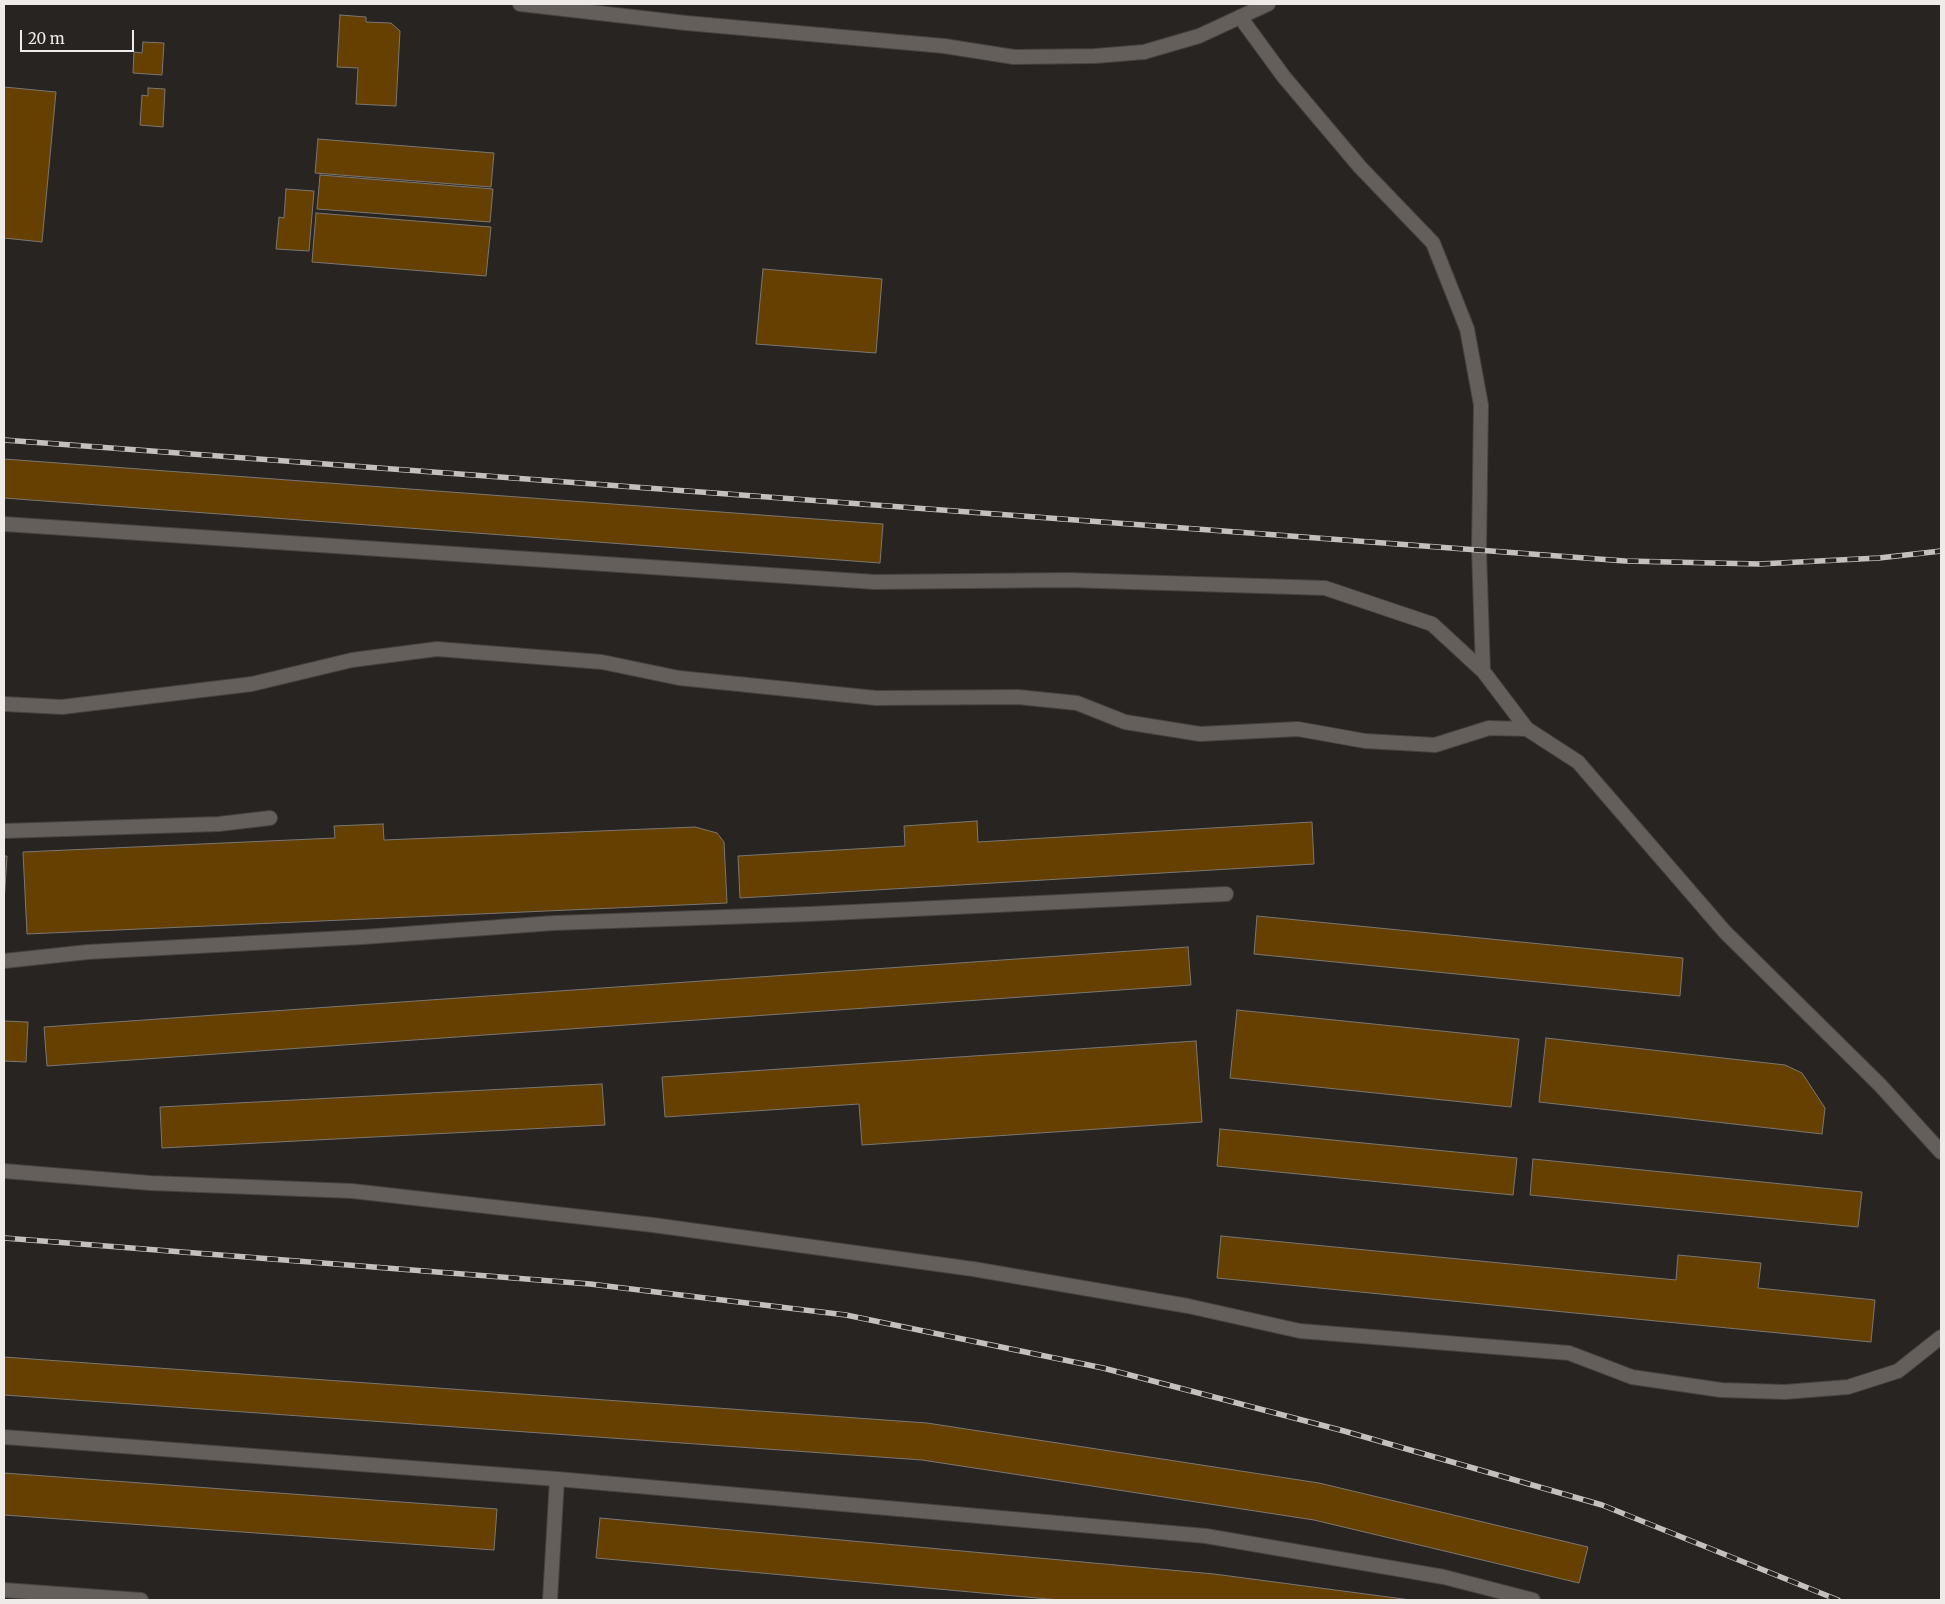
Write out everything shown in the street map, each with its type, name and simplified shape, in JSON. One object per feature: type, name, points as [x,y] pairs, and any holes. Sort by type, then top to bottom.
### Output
[{"type":"street","points":[[520,4],[686,22],[944,46],[1014,57],[1095,56],[1144,52],[1199,36],[1268,4]]},
{"type":"street","points":[[1240,17],[1284,77],[1360,167],[1433,243],[1467,329],[1481,405],[1479,550],[1483,671]]},
{"type":"street","points":[[4,524],[875,582],[1068,580],[1325,588],[1432,624],[1483,671],[1527,729],[1578,762],[1726,932],[1880,1085],[1941,1152]]},
{"type":"street","points":[[4,704],[62,707],[252,684],[352,660],[437,649],[602,662],[679,678],[876,698],[1018,697],[1077,702],[1125,722],[1200,734],[1298,729],[1365,741],[1435,745],[1488,728],[1527,729]]},
{"type":"street","points":[[4,831],[218,824],[270,818]]},
{"type":"street","points":[[4,961],[88,952],[363,937],[554,923],[810,914],[1226,894]]},
{"type":"street","points":[[4,1171],[150,1183],[352,1191],[653,1225],[972,1269],[1188,1306],[1300,1331],[1569,1353],[1632,1377],[1721,1390],[1785,1392],[1848,1387],[1898,1371],[1941,1337]]},
{"type":"street","points":[[4,1437],[557,1479],[1206,1536],[1444,1577],[1534,1600]]},
{"type":"street","points":[[550,1600],[557,1479]]},
{"type":"street","points":[[4,1590],[141,1600]]},
{"type":"building","points":[[340,15],[366,17],[366,22],[391,23],[400,31],[396,106],[356,104],[358,68],[337,67]]},
{"type":"building","points":[[143,42],[164,43],[162,75],[133,73],[134,52],[142,53]]},
{"type":"building","points":[[4,87],[56,92],[42,242],[4,238]]},
{"type":"building","points":[[148,88],[165,89],[163,127],[140,125],[142,95],[148,96]]},
{"type":"building","points":[[318,139],[494,153],[491,187],[315,173]]},
{"type":"building","points":[[320,175],[493,189],[490,222],[317,209]]},
{"type":"building","points":[[286,189],[314,191],[309,251],[276,249],[279,217],[284,218]]},
{"type":"building","points":[[316,213],[491,227],[486,276],[312,262]]},
{"type":"building","points":[[763,269],[882,279],[876,353],[756,344]]},
{"type":"building","points":[[4,459],[883,524],[880,563],[4,498]]},
{"type":"building","points":[[977,821],[978,842],[1312,822],[1314,864],[740,898],[738,856],[905,846],[904,826]]},
{"type":"building","points":[[383,824],[384,840],[695,827],[717,833],[724,842],[727,903],[27,934],[23,852],[335,838],[334,826]]},
{"type":"building","points":[[4,856],[7,856],[4,903]]},
{"type":"building","points":[[1257,916],[1683,958],[1680,996],[1254,954]]},
{"type":"building","points":[[1188,947],[1191,985],[47,1066],[44,1027]]},
{"type":"building","points":[[1237,1010],[1519,1039],[1511,1107],[1230,1078]]},
{"type":"building","points":[[4,1021],[28,1022],[26,1062],[4,1061]]},
{"type":"building","points":[[1546,1038],[1785,1065],[1802,1073],[1825,1108],[1822,1134],[1539,1102]]},
{"type":"building","points":[[1196,1041],[1202,1122],[862,1145],[859,1104],[665,1117],[662,1077]]},
{"type":"building","points":[[602,1084],[605,1125],[162,1148],[160,1107]]},
{"type":"building","points":[[1220,1129],[1517,1158],[1513,1195],[1217,1166]]},
{"type":"building","points":[[1533,1159],[1862,1192],[1858,1227],[1530,1195]]},
{"type":"building","points":[[1221,1236],[1676,1280],[1678,1255],[1761,1263],[1758,1288],[1875,1300],[1871,1342],[1217,1278]]},
{"type":"building","points":[[4,1357],[927,1423],[1319,1483],[1588,1547],[1579,1583],[1314,1520],[922,1460],[4,1395]]},
{"type":"building","points":[[4,1473],[497,1509],[494,1550],[4,1515]]},
{"type":"building","points":[[600,1518],[1214,1574],[1411,1600],[1059,1600],[596,1558]]},
{"type":"railway","points":[[4,440],[1625,561],[1759,564],[1879,558],[1941,551]]},
{"type":"railway","points":[[4,1238],[590,1284],[846,1315],[1103,1368],[1344,1431],[1602,1505],[1838,1600]]}]
